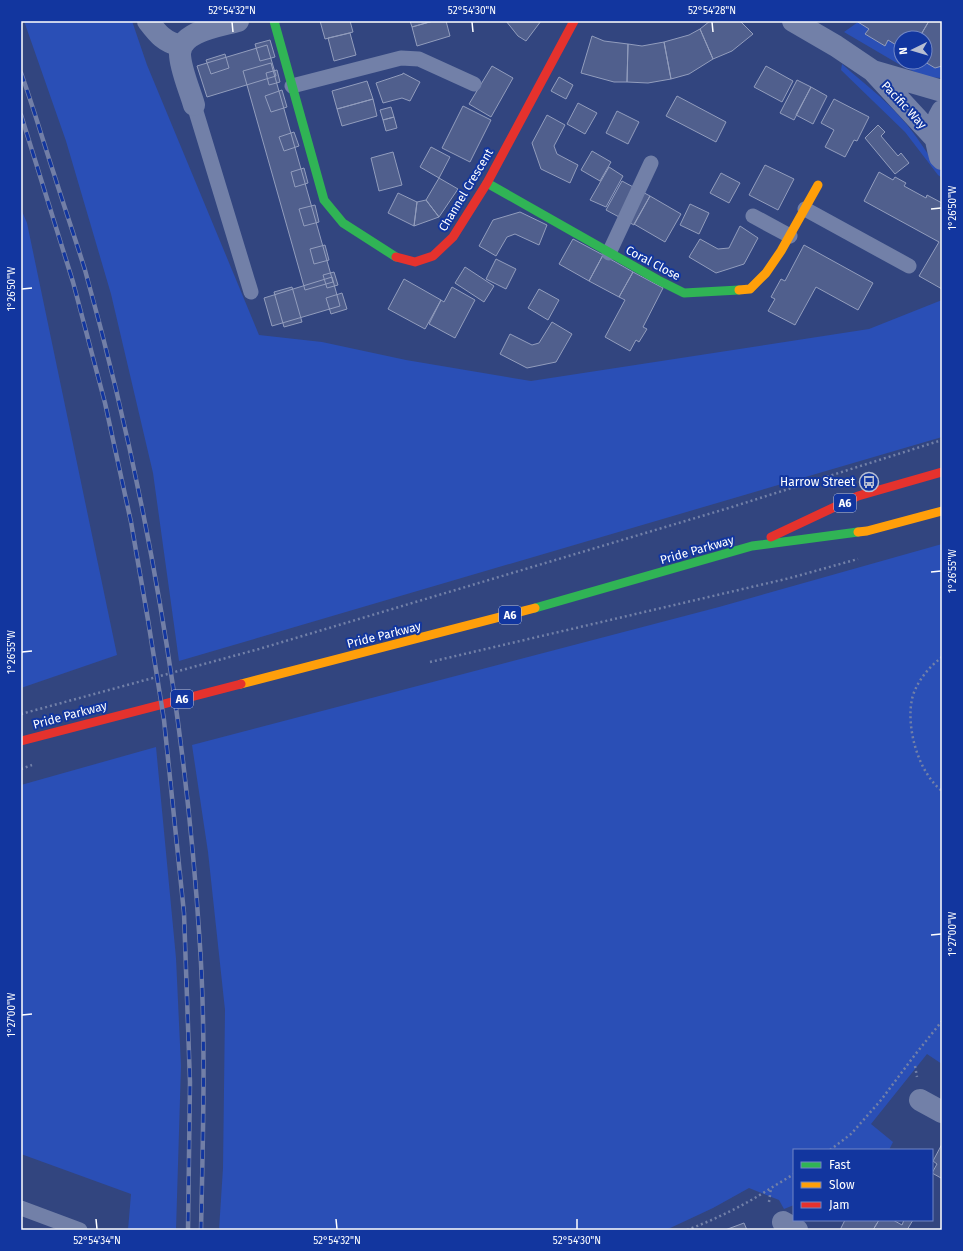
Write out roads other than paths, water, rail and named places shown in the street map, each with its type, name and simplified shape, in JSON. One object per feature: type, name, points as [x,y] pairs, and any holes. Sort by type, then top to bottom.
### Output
[{"type":"main road","name":"Channel Crescent","points":[[274,21],[324,200],[344,223],[395,257],[415,262],[433,256],[453,237],[486,183],[574,21]]},
{"type":"main road","name":"Coral Close","points":[[486,183],[609,253],[684,293],[750,289],[766,273],[790,236],[818,185]]},
{"type":"main road","name":"A6","points":[[752,546],[858,496],[942,472]]},
{"type":"main road","name":"A6","points":[[752,546],[867,531],[942,511]]},
{"type":"main road","name":"Pride Parkway","points":[[21,741],[516,613],[752,546]]},
{"type":"street","points":[[148,21],[164,39],[170,43],[181,46]]},
{"type":"street","points":[[194,105],[182,66],[180,55],[181,46],[187,38],[200,32],[238,21]]},
{"type":"street","name":"Pacific Way","points":[[793,21],[836,46],[873,71],[935,138]]},
{"type":"street","name":"Pacific Way","points":[[873,71],[942,91]]},
{"type":"street","points":[[942,111],[937,120],[935,138],[940,157],[942,159]]},
{"type":"street","points":[[920,1100],[942,1112]]},
{"type":"lane","points":[[292,86],[401,58],[419,59],[474,84]]},
{"type":"lane","points":[[194,105],[250,292]]},
{"type":"lane","points":[[609,253],[651,163]]},
{"type":"lane","points":[[805,209],[909,266]]},
{"type":"lane","points":[[753,216],[790,236]]},
{"type":"lane","points":[[21,1208],[80,1230]]},
{"type":"railway","points":[[21,73],[85,270],[107,352],[145,520],[174,690],[194,861],[202,981],[204,1088],[201,1230]]},
{"type":"railway","points":[[21,115],[73,282],[105,403],[131,522],[164,720],[184,913],[190,1082],[188,1230]]},
{"type":"place","name":"Harrow Street","points":[[869,482]]}]
